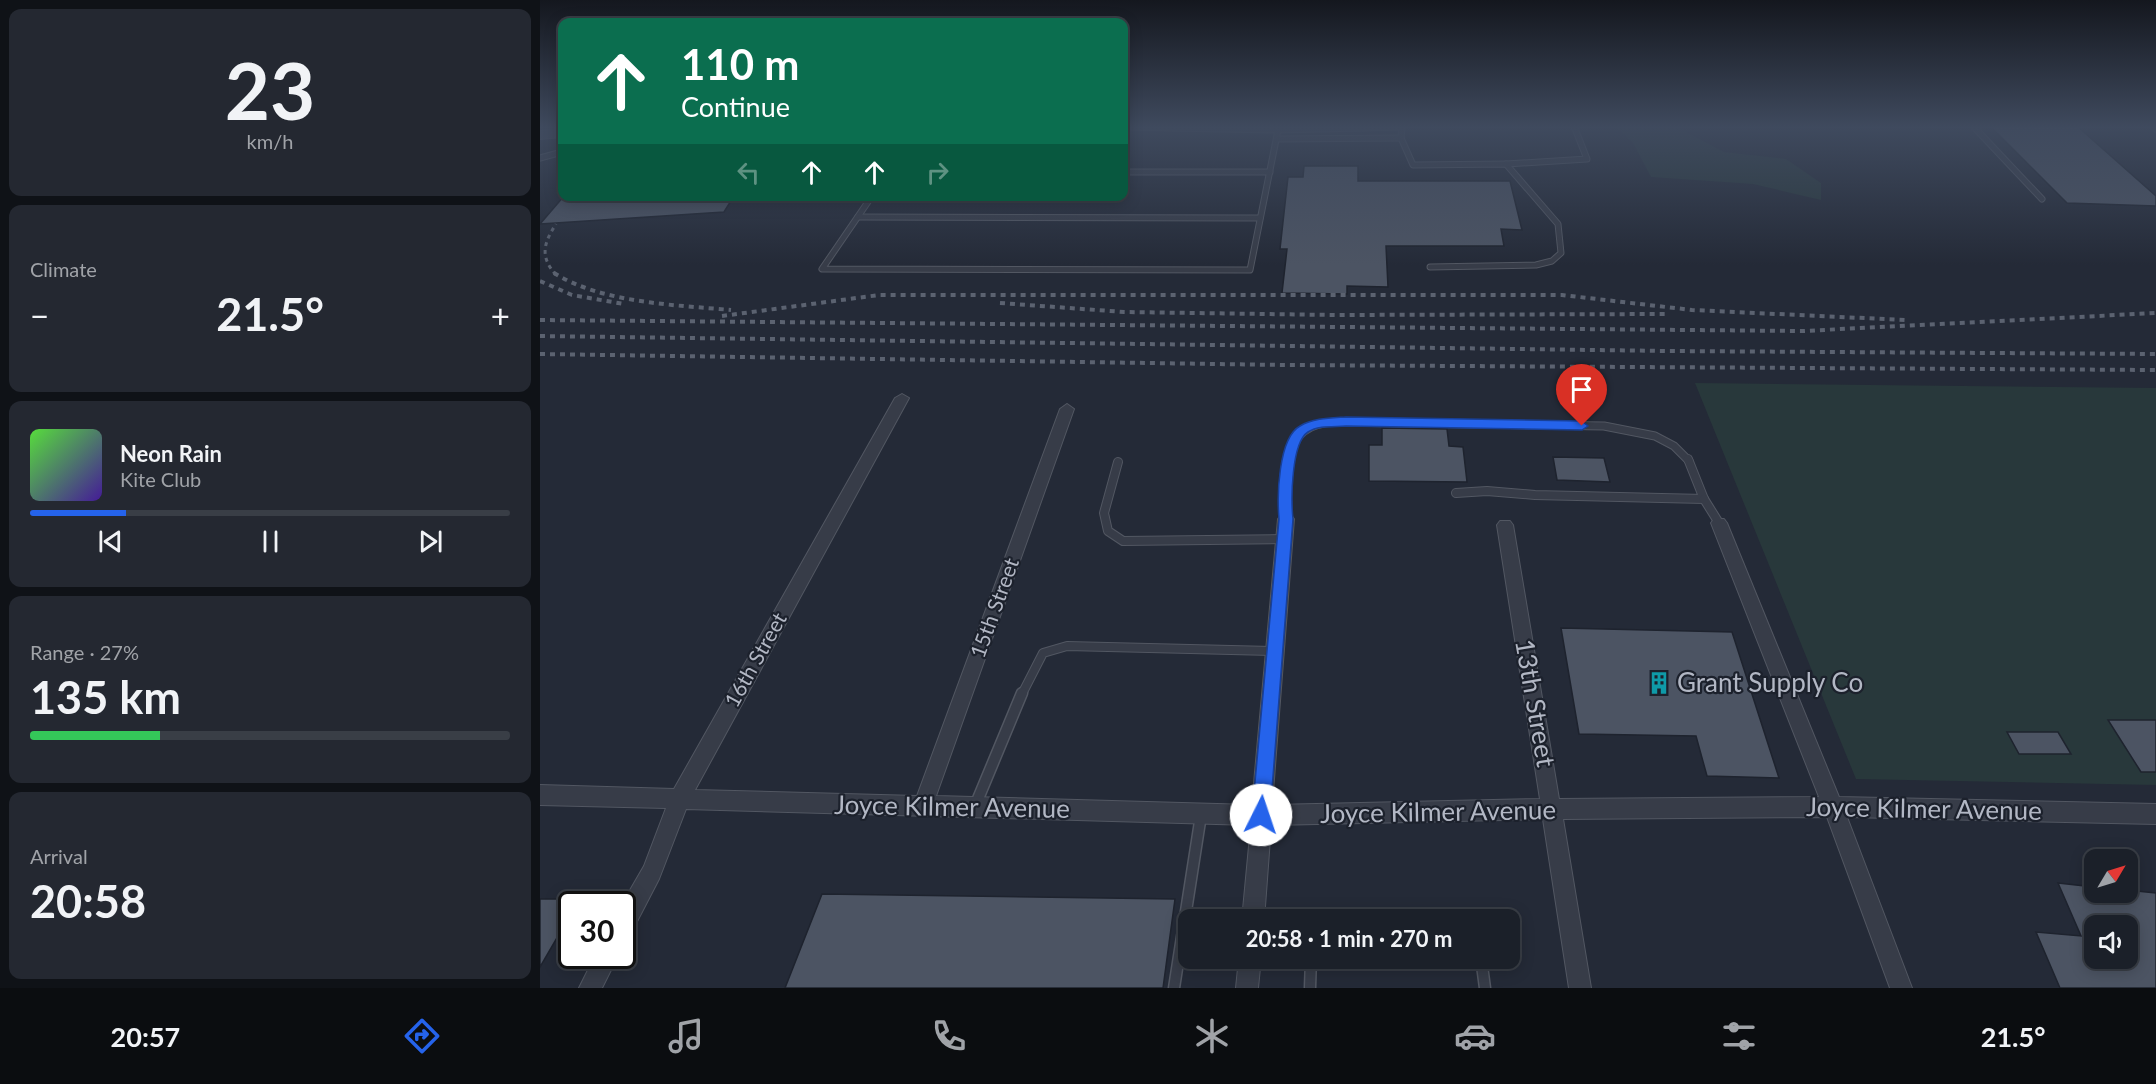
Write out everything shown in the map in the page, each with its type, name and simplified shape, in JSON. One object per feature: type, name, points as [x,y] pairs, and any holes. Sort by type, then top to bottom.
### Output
[{"type":"street","name":"16th Street","points":[[636,901],[652,872],[679,800],[902,398]]},
{"type":"street","name":"15th Street","points":[[923,806],[1067,409]]},
{"type":"street","points":[[1254,909],[1286,519]]},
{"type":"street","points":[[1719,523],[1833,807],[1901,988]]},
{"type":"street","name":"13th Street","points":[[1505,525],[1553,809],[1580,988]]},
{"type":"street","name":"Joyce Kilmer Avenue","points":[[540,795],[1261,815],[1553,809],[1833,807],[2156,814]]},
{"type":"street","points":[[590,988],[600,969]]},
{"type":"street","points":[[1247,988],[1249,969]]},
{"type":"lane","points":[[869,201],[822,269],[1250,270],[1270,172]]},
{"type":"lane","points":[[1430,267],[1536,266],[1552,261],[1561,253],[1558,224],[1513,172]]},
{"type":"lane","points":[[2016,172],[2042,199]]},
{"type":"lane","points":[[858,217],[1260,218]]},
{"type":"lane","points":[[1286,519],[1284,494],[1293,444],[1302,429],[1320,423],[1346,422],[1604,426],[1636,430],[1663,440],[1683,453],[1694,471],[1704,499],[1719,523]]},
{"type":"lane","points":[[1118,462],[1104,513],[1108,531],[1123,541],[1284,539]]},
{"type":"lane","points":[[1455,493],[1487,491],[1534,495],[1704,499]]},
{"type":"lane","points":[[974,808],[1028,679],[1043,653],[1067,646],[1274,651]]},
{"type":"lane","points":[[1174,988],[1201,814]]},
{"type":"lane","points":[[1310,988],[1311,969]]},
{"type":"lane","points":[[1482,969],[1485,988]]},
{"type":"shaded area","points":[[1648,172],[1805,172],[1821,183],[1821,200],[1753,184],[1651,177]]},
{"type":"shaded area","points":[[1695,383],[2156,388],[2156,785],[1856,779]]},
{"type":"building","points":[[1303,172],[1358,172],[1358,181],[1510,181],[1522,230],[1501,229],[1504,246],[1386,246],[1388,287],[1347,286],[1347,294],[1282,293],[1287,249],[1280,249],[1288,177],[1303,177]]},
{"type":"building","points":[[2036,172],[2129,172],[2156,196],[2156,206],[2067,203]]},
{"type":"building","points":[[560,201],[731,201],[724,212],[540,224]]},
{"type":"building","points":[[1382,428],[1447,429],[1449,446],[1463,447],[1467,482],[1369,481],[1369,445],[1382,445]]},
{"type":"building","points":[[1553,457],[1604,458],[1610,482],[1557,480]]},
{"type":"building","name":"Grant Supply Co","points":[[1561,628],[1732,632],[1779,778],[1707,776],[1696,736],[1579,734]]},
{"type":"building","points":[[2108,720],[2156,720],[2156,772],[2141,772]]},
{"type":"building","points":[[2007,732],[2058,732],[2071,754],[2019,754]]},
{"type":"building","points":[[2058,883],[2084,886],[2084,903],[2138,903],[2138,891],[2156,893],[2156,988],[2060,988],[2036,932],[2081,936]]},
{"type":"building","points":[[822,894],[1175,899],[1163,988],[785,988]]},
{"type":"building","points":[[540,899],[558,899],[558,936],[540,967]]},
{"type":"railway","points":[[555,273],[547,262],[545,250],[548,238],[556,224]]},
{"type":"railway","points":[[555,273],[573,283],[616,297],[731,310]]},
{"type":"railway","points":[[540,281],[572,295],[624,304]]},
{"type":"railway","points":[[722,316],[879,295],[1562,295],[1692,310],[1905,320]]},
{"type":"railway","points":[[1000,303],[1124,312],[1335,315],[1669,314]]},
{"type":"railway","points":[[540,320],[1803,331],[2156,313]]},
{"type":"railway","points":[[540,336],[1669,351],[2156,354]]},
{"type":"railway","points":[[540,354],[1284,365],[2156,370]]},
{"type":"place","name":"Grant Supply Co","points":[[1659,683]]},
{"type":"route","points":[[1261,815],[1286,519],[1284,494],[1293,444],[1302,429],[1320,423],[1346,422],[1582,426]]}]
